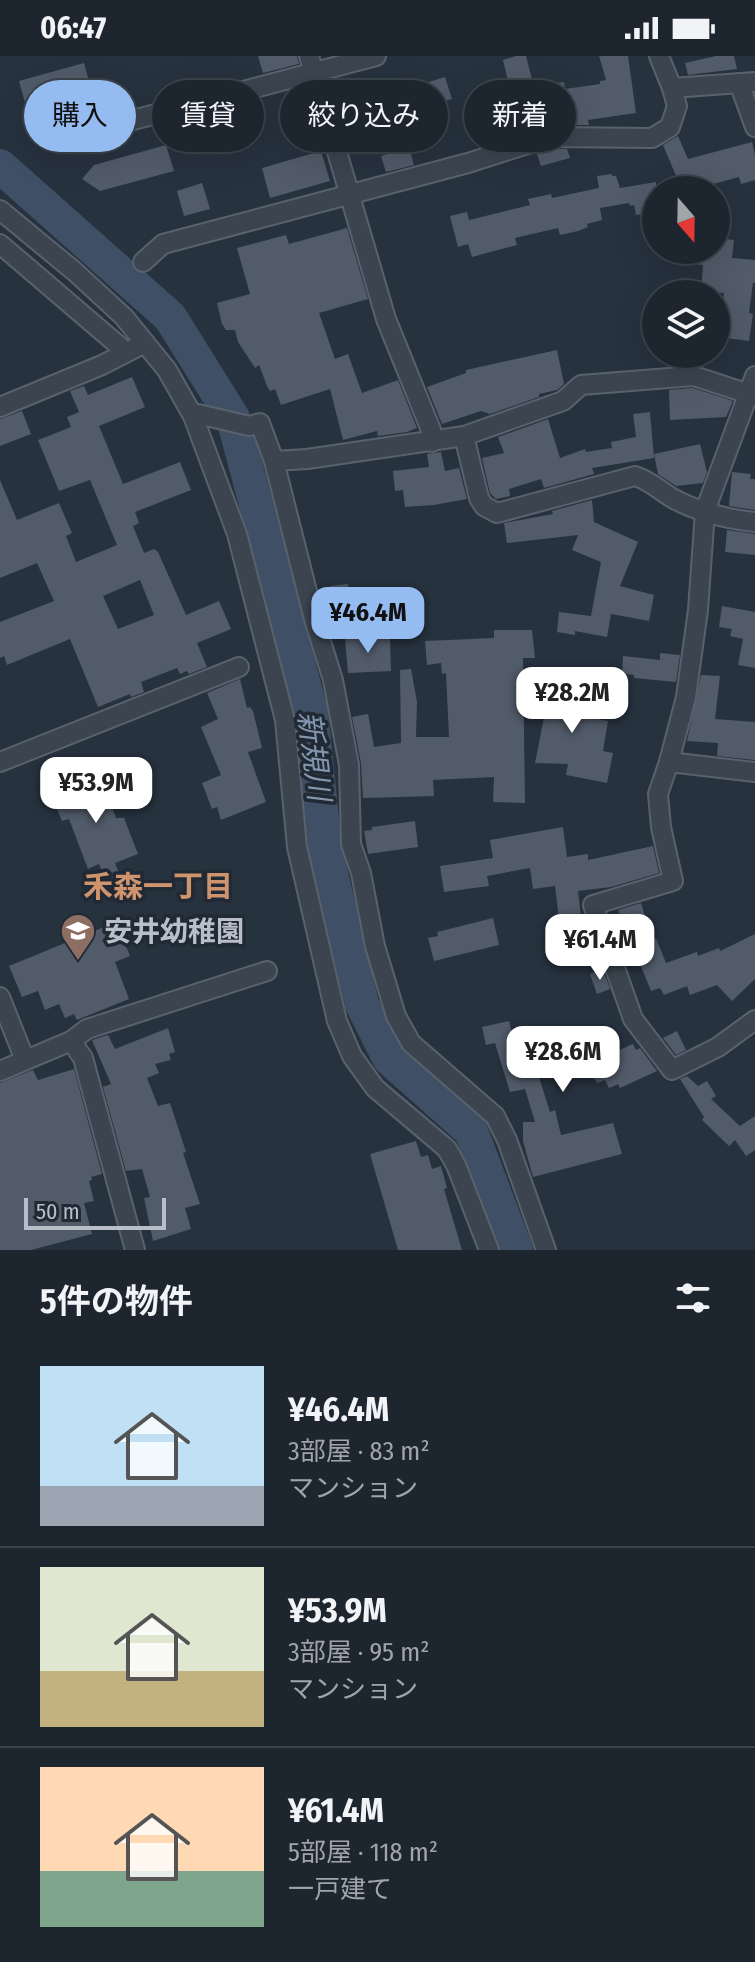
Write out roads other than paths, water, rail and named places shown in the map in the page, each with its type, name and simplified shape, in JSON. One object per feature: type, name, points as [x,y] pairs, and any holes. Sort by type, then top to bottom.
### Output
[{"type":"street","points":[[136,118],[311,64],[376,56]]},
{"type":"street","points":[[143,262],[163,244],[468,163],[550,137],[652,138],[670,127],[677,106],[659,56]]},
{"type":"street","points":[[311,64],[386,319],[431,430],[432,442]]},
{"type":"street","points":[[672,88],[747,82],[755,127]]},
{"type":"street","points":[[0,210],[124,317],[167,370],[196,415],[237,534],[285,720],[297,847],[337,1021],[352,1056],[375,1088],[447,1149],[489,1250]]},
{"type":"street","points":[[0,244],[125,351]]},
{"type":"street","points":[[0,407],[102,365],[145,343]]},
{"type":"street","points":[[274,461],[464,436],[563,401],[581,385],[694,376],[752,395]]},
{"type":"street","points":[[752,1027],[672,1070],[633,1019],[593,905],[673,881],[661,827],[658,794],[686,697],[698,610],[705,511],[752,395],[755,376]]},
{"type":"street","points":[[196,415],[249,426],[260,423],[274,461],[314,619],[333,680],[349,765],[351,844],[361,873],[375,946],[396,1016],[411,1043],[495,1116],[507,1140],[546,1250]]},
{"type":"street","points":[[464,436],[479,498],[484,506],[497,513],[635,476],[649,481],[674,499],[725,519],[755,522]]},
{"type":"street","points":[[0,762],[239,667]]},
{"type":"street","points":[[669,762],[755,772]]},
{"type":"street","points":[[0,1071],[71,1041],[87,1029],[267,971]]},
{"type":"street","points":[[0,997],[25,1060]]},
{"type":"street","points":[[71,1041],[83,1058],[135,1250]]},
{"type":"waterway","name":"新規川","points":[[0,166],[170,317],[233,418],[311,711],[325,848],[362,1004],[389,1058],[471,1131],[516,1250]]},
{"type":"place","name":"安井幼稚園","points":[[78,962]]},
{"type":"district","name":"禾森一丁目","points":[[158,887]]}]
